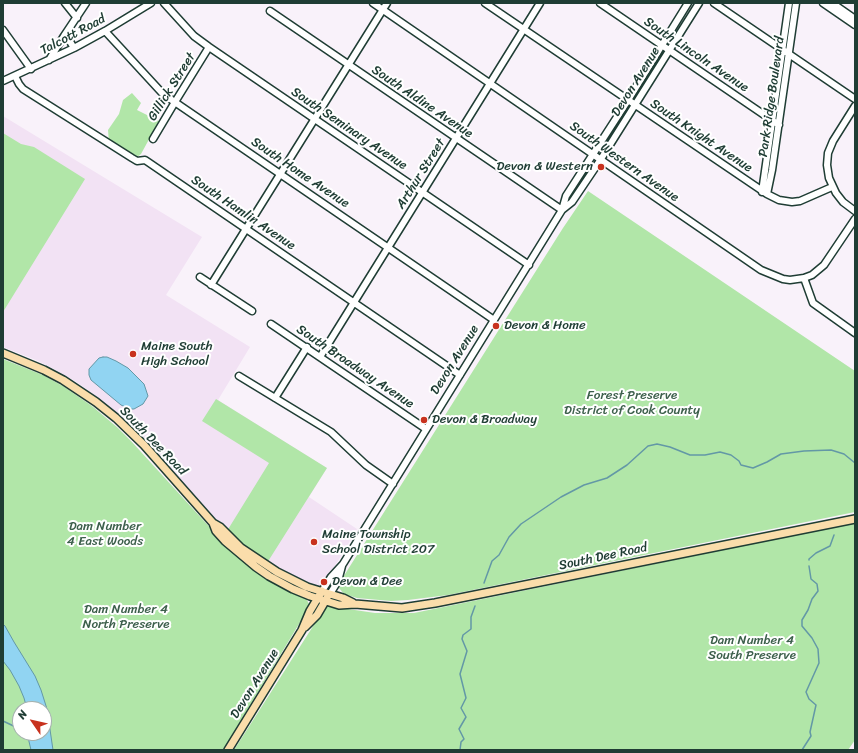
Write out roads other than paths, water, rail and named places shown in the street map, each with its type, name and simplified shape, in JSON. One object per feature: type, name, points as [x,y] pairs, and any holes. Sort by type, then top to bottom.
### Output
[{"type":"main road","name":"South Dee Road","points":[[3,353],[44,370],[63,380],[96,402],[116,418],[144,446],[213,523],[220,527],[241,548],[273,570],[292,580],[355,604]]},
{"type":"main road","name":"South Dee Road","points":[[213,523],[216,531],[225,541],[256,567],[280,583],[318,599],[339,605],[355,604],[402,608],[480,594],[855,519]]},
{"type":"main road","name":"Devon Avenue","points":[[228,750],[302,630],[310,610],[322,591]]},
{"type":"main road","name":"Devon Avenue","points":[[302,630],[317,615],[330,594]]},
{"type":"street","points":[[64,3],[77,18]]},
{"type":"street","points":[[49,60],[86,3]]},
{"type":"street","name":"Talcott Road","points":[[3,80],[31,69],[74,48],[151,3]]},
{"type":"street","name":"South Seminary Avenue","points":[[164,3],[194,36],[209,47],[529,265]]},
{"type":"street","name":"South Western Avenue","points":[[373,3],[761,270],[783,279],[790,280],[804,278]]},
{"type":"street","points":[[211,284],[387,3]]},
{"type":"street","name":"South Knight Avenue","points":[[485,3],[764,193],[780,200],[792,202],[800,201],[832,187]]},
{"type":"street","name":"Arthur Street","points":[[320,357],[540,3]]},
{"type":"street","name":"South Lincoln Avenue","points":[[600,3],[779,124]]},
{"type":"street","name":"Devon Avenue","points":[[322,591],[331,577],[343,564],[393,484],[529,265],[562,210],[566,196],[594,154],[688,3]]},
{"type":"street","name":"Devon Avenue","points":[[562,210],[572,202],[601,159],[699,3]]},
{"type":"street","points":[[714,3],[855,99]]},
{"type":"street","name":"Park Ridge Boulevard","points":[[764,193],[772,120],[789,3]]},
{"type":"street","name":"Park Ridge Boulevard","points":[[764,193],[771,179],[796,3]]},
{"type":"street","points":[[823,3],[855,25]]},
{"type":"street","points":[[832,3],[855,19]]},
{"type":"street","name":"South Aldine Avenue","points":[[270,11],[562,210]]},
{"type":"street","points":[[3,30],[31,69]]},
{"type":"street","points":[[69,30],[69,40],[74,48]]},
{"type":"street","name":"South Home Avenue","points":[[105,31],[156,88],[174,102],[494,320]]},
{"type":"street","name":"Gillick Street","points":[[153,140],[174,102],[209,47]]},
{"type":"street","name":"South Hamlin Avenue","points":[[15,76],[23,89],[135,160],[145,160],[460,375]]},
{"type":"street","points":[[855,106],[833,140],[828,153],[827,165],[832,187],[840,198],[855,211]]},
{"type":"street","points":[[855,219],[824,265],[812,275],[804,278],[813,303],[855,333]]},
{"type":"street","points":[[200,277],[252,311]]},
{"type":"street","name":"South Broadway Avenue","points":[[271,324],[426,429]]},
{"type":"street","points":[[275,398],[307,347]]},
{"type":"street","points":[[239,376],[331,432],[366,465],[393,484]]},
{"type":"street","name":"Devon Avenue","points":[[330,594],[338,580],[343,564]]},
{"type":"water","points":[[107,357],[128,368],[144,384],[148,396],[143,404],[134,409],[121,405],[91,380],[89,369],[99,358]]},
{"type":"water","points":[[3,624],[35,676],[44,701],[25,701],[19,686],[3,661]]},
{"type":"water","points":[[29,741],[52,741],[53,750],[31,750]]},
{"type":"waterway","points":[[484,583],[492,561],[499,555],[509,537],[521,524],[561,497],[584,485],[607,478],[627,465],[648,446],[657,444],[670,447],[690,455],[705,455],[720,452],[731,455],[739,461],[741,465],[753,468],[781,454],[804,451],[831,450],[844,454],[855,463]]},
{"type":"waterway","points":[[809,560],[816,553],[830,546],[834,535]]},
{"type":"waterway","points":[[802,750],[811,736],[810,732],[816,705],[809,699],[806,692],[819,663],[818,649],[812,638],[802,626],[802,620],[812,599],[818,591],[817,584],[811,579],[809,566]]},
{"type":"waterway","points":[[460,750],[461,742],[464,739],[459,729],[466,717],[461,708],[466,698],[460,674],[467,651],[462,639],[463,635],[471,629],[471,617],[475,606]]},
{"type":"waterway","points":[[3,721],[12,725]]},
{"type":"place","name":"Devon & Western","points":[[601,167]]},
{"type":"place","name":"Devon & Home","points":[[496,326]]},
{"type":"place","name":"Maine South High School","points":[[133,354]]},
{"type":"place","name":"Devon & Broadway","points":[[424,420]]},
{"type":"place","name":"Maine Township School District 207","points":[[314,542]]},
{"type":"place","name":"Devon & Dee","points":[[324,582]]},
{"type":"park label","name":"Forest Preserve District of Cook County","points":[[632,404]]},
{"type":"park label","name":"Dam Number 4 East Woods","points":[[105,534]]},
{"type":"park label","name":"Dam Number 4 North Preserve","points":[[126,618]]},
{"type":"park label","name":"Dam Number 4 South Preserve","points":[[752,648]]}]
